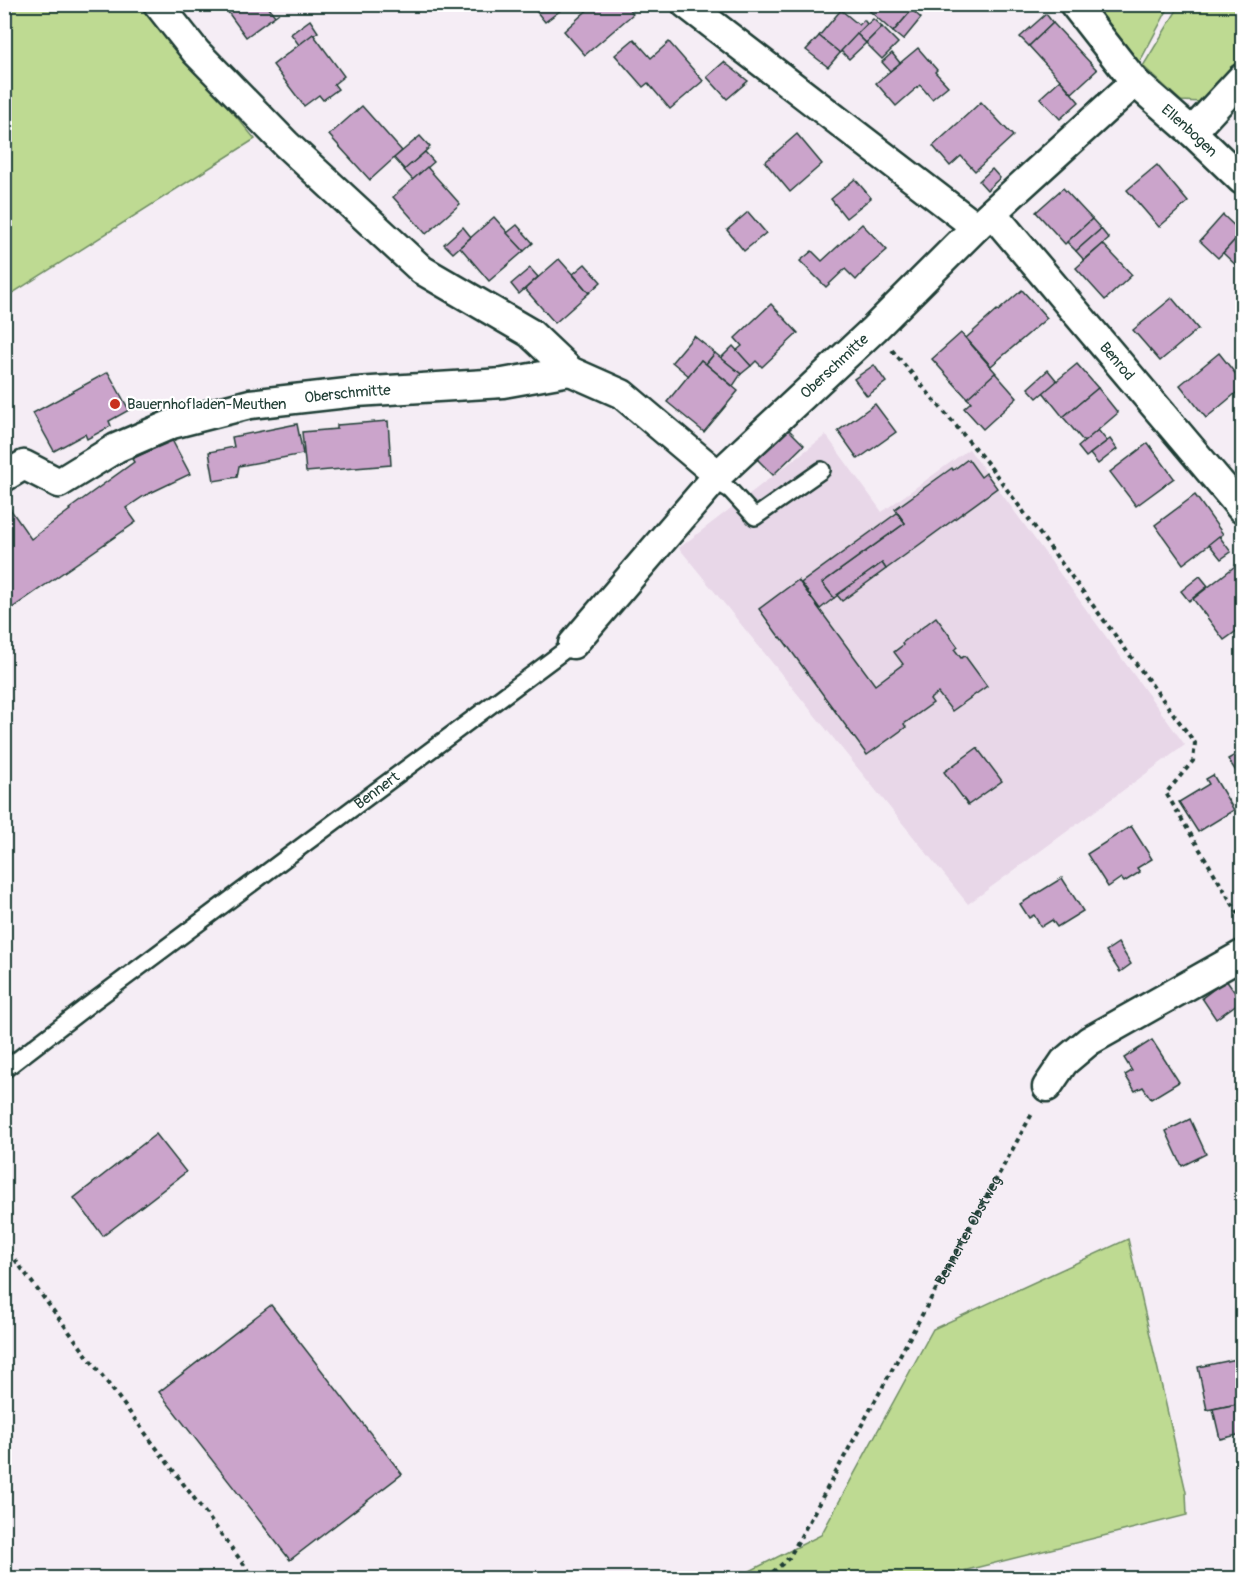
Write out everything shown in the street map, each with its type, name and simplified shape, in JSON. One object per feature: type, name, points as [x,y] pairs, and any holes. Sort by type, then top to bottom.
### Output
[{"type":"street","points":[[158,4],[196,52],[286,144],[422,270],[530,333],[570,371],[622,394],[716,478]]},
{"type":"street","points":[[686,4],[984,220]]},
{"type":"street","points":[[1074,4],[1135,82]]},
{"type":"street","points":[[1192,132],[1242,78]]},
{"type":"street","name":"Oberschmitte","points":[[716,478],[874,329],[984,220],[1135,82]]},
{"type":"street","name":"Ellenbogen","points":[[1135,82],[1242,180]]},
{"type":"street","name":"Benrod","points":[[984,220],[1242,509]]},
{"type":"street","name":"Oberschmitte","points":[[4,477],[24,465],[59,483],[116,448],[172,424],[250,404],[356,392],[503,383],[570,371]]},
{"type":"street","name":"Bennert","points":[[573,644],[716,478]]},
{"type":"street","points":[[1047,1087],[1064,1062],[1089,1041],[1242,955]]},
{"type":"lane","points":[[716,478],[755,518],[822,470]]},
{"type":"lane","name":"Bennert","points":[[4,1071],[573,644]]},
{"type":"path","points":[[874,329],[988,464],[1195,744],[1192,761],[1166,793],[1242,920]]},
{"type":"path","name":"Bennerter Obstweg","points":[[766,1578],[789,1558],[1047,1087]]},
{"type":"path","points":[[4,1245],[254,1578]]},
{"type":"shaded area","points":[[826,435],[882,512],[969,449],[1185,745],[968,904],[679,548]]},
{"type":"green space","points":[[5,5],[143,5],[255,139],[5,298]]},
{"type":"green space","points":[[1095,5],[1170,5],[1139,63]]},
{"type":"green space","points":[[1180,5],[1242,5],[1242,61],[1202,102],[1181,101],[1143,66]]},
{"type":"green space","points":[[1128,1239],[1186,1492],[1187,1515],[935,1578],[736,1578],[821,1535],[933,1329]]},
{"type":"building","points":[[222,4],[266,4],[275,16],[246,37]]},
{"type":"building","points":[[534,4],[569,4],[545,22],[532,6]]},
{"type":"building","points":[[594,4],[625,4],[633,14],[585,55],[564,31]]},
{"type":"building","points":[[862,4],[905,4],[912,10],[893,32]]},
{"type":"building","points":[[841,10],[859,25],[864,20],[867,24],[840,53],[819,36]]},
{"type":"building","points":[[912,10],[921,18],[903,40],[893,32]]},
{"type":"building","points":[[1046,14],[1053,23],[1029,46],[1020,37]]},
{"type":"building","points":[[873,19],[882,27],[866,43],[857,34]]},
{"type":"building","points":[[310,20],[318,32],[299,45],[291,34]]},
{"type":"building","points":[[1053,23],[1097,70],[1072,93],[1029,46]]},
{"type":"building","points":[[882,27],[898,43],[882,59],[866,43]]},
{"type":"building","points":[[313,34],[344,76],[334,84],[338,89],[323,100],[319,95],[304,106],[273,65]]},
{"type":"building","points":[[857,34],[866,43],[849,59],[841,51]]},
{"type":"building","points":[[819,36],[840,53],[828,67],[806,50]]},
{"type":"building","points":[[634,39],[651,58],[669,42],[703,81],[670,109],[648,83],[643,87],[615,55]]},
{"type":"building","points":[[918,48],[948,86],[932,99],[920,85],[896,106],[876,83]]},
{"type":"building","points":[[892,53],[900,63],[890,71],[882,62]]},
{"type":"building","points":[[724,62],[748,81],[727,99],[707,77]]},
{"type":"building","points":[[1060,80],[1079,102],[1060,119],[1040,98]]},
{"type":"building","points":[[981,102],[1013,136],[975,171],[961,156],[950,166],[933,146]]},
{"type":"building","points":[[362,106],[402,151],[370,180],[329,135]]},
{"type":"building","points":[[797,134],[822,164],[790,192],[765,162]]},
{"type":"building","points":[[420,136],[430,147],[405,170],[394,158]]},
{"type":"building","points":[[425,152],[434,162],[413,180],[404,170]]},
{"type":"building","points":[[1157,165],[1188,202],[1159,227],[1127,190]]},
{"type":"building","points":[[427,167],[460,204],[426,234],[393,197]]},
{"type":"building","points":[[992,169],[1000,178],[987,190],[979,181]]},
{"type":"building","points":[[855,179],[871,198],[846,218],[831,199]]},
{"type":"building","points":[[1063,188],[1092,219],[1065,244],[1036,212]]},
{"type":"building","points":[[748,212],[766,233],[744,251],[727,230]]},
{"type":"building","points":[[1223,215],[1242,233],[1218,258],[1200,241]]},
{"type":"building","points":[[494,217],[524,251],[489,281],[460,247]]},
{"type":"building","points":[[1092,219],[1101,229],[1076,251],[1067,242]]},
{"type":"building","points":[[862,224],[887,250],[856,280],[845,269],[826,287],[800,261],[812,251],[822,261]]},
{"type":"building","points":[[517,225],[533,243],[524,251],[507,233]]},
{"type":"building","points":[[463,227],[471,237],[453,253],[444,244]]},
{"type":"building","points":[[1101,229],[1109,239],[1084,260],[1076,251]]},
{"type":"building","points":[[1242,232],[1242,271],[1223,253]]},
{"type":"building","points":[[1103,244],[1132,275],[1105,300],[1076,268]]},
{"type":"building","points":[[559,259],[589,293],[555,323],[525,289]]},
{"type":"building","points":[[585,264],[601,282],[589,293],[573,274]]},
{"type":"building","points":[[530,268],[538,277],[519,294],[511,284]]},
{"type":"building","points":[[1022,290],[1047,318],[991,366],[966,338]]},
{"type":"building","points":[[1172,298],[1198,329],[1160,361],[1133,330]]},
{"type":"building","points":[[771,304],[798,333],[762,367],[756,361],[751,366],[736,351],[742,346],[735,338]]},
{"type":"building","points":[[961,333],[996,373],[967,398],[932,359]]},
{"type":"building","points":[[694,336],[715,353],[706,364],[701,360],[689,376],[672,362]]},
{"type":"building","points":[[733,346],[751,366],[741,374],[721,358]]},
{"type":"building","points":[[715,353],[741,374],[733,386],[706,364]]},
{"type":"building","points":[[1219,353],[1242,382],[1242,388],[1206,418],[1180,385]]},
{"type":"building","points":[[701,360],[738,391],[704,432],[667,402]]},
{"type":"building","points":[[1077,364],[1098,388],[1063,417],[1043,392]]},
{"type":"building","points":[[874,365],[886,382],[867,396],[854,379]]},
{"type":"building","points":[[1048,370],[1057,381],[1037,398],[1028,388]]},
{"type":"building","points":[[108,372],[129,410],[109,421],[111,426],[87,439],[85,434],[54,451],[33,413]]},
{"type":"building","points":[[995,373],[1017,398],[983,429],[964,408],[971,402],[967,398]]},
{"type":"building","points":[[1098,388],[1118,413],[1084,442],[1063,417]]},
{"type":"building","points":[[875,404],[896,432],[858,459],[838,431]]},
{"type":"building","points":[[388,421],[391,465],[306,472],[302,432],[337,429],[337,425]]},
{"type":"building","points":[[297,424],[303,454],[239,466],[237,477],[214,481],[209,452],[234,447],[232,437]]},
{"type":"building","points":[[787,428],[804,445],[773,475],[756,458]]},
{"type":"building","points":[[1098,430],[1107,441],[1086,457],[1078,447]]},
{"type":"building","points":[[1110,439],[1117,449],[1098,464],[1090,454]]},
{"type":"building","points":[[172,440],[190,474],[144,496],[126,508],[136,522],[12,608],[4,597],[4,500],[31,539],[134,462],[132,459]]},
{"type":"building","points":[[1148,443],[1174,478],[1136,506],[1110,472]]},
{"type":"building","points":[[968,459],[981,477],[986,473],[997,488],[886,569],[882,563],[834,598],[822,583],[905,523],[895,509]]},
{"type":"building","points":[[1195,495],[1223,534],[1183,564],[1155,525]]},
{"type":"building","points":[[897,513],[905,523],[822,583],[834,598],[820,609],[801,583]]},
{"type":"building","points":[[1219,536],[1231,552],[1221,559],[1209,544]]},
{"type":"building","points":[[882,563],[886,569],[842,601],[837,595]]},
{"type":"building","points":[[1239,563],[1242,568],[1242,627],[1224,640],[1193,599]]},
{"type":"building","points":[[1200,576],[1208,586],[1189,601],[1181,591]]},
{"type":"building","points":[[798,580],[875,685],[903,664],[894,652],[903,645],[902,643],[936,617],[958,647],[955,650],[961,658],[965,656],[987,686],[952,711],[938,693],[930,699],[933,703],[904,724],[906,727],[867,755],[759,609]]},
{"type":"building","points":[[977,748],[1002,781],[968,805],[944,772]]},
{"type":"building","points":[[1242,751],[1242,778],[1241,779],[1228,759]]},
{"type":"building","points":[[1213,775],[1234,810],[1198,832],[1179,802],[1209,784],[1206,779]]},
{"type":"building","points":[[1131,826],[1152,859],[1137,868],[1140,872],[1124,882],[1121,878],[1108,887],[1087,854]]},
{"type":"building","points":[[1062,878],[1083,911],[1057,927],[1052,920],[1041,927],[1034,915],[1029,918],[1020,904]]},
{"type":"building","points":[[1118,943],[1131,964],[1120,972],[1106,951]]},
{"type":"building","points":[[1226,980],[1241,1001],[1216,1019],[1202,998]]},
{"type":"building","points":[[1152,1040],[1179,1082],[1151,1099],[1143,1087],[1135,1091],[1125,1075],[1132,1071],[1124,1058]]},
{"type":"building","points":[[1190,1119],[1206,1154],[1182,1166],[1166,1131]]},
{"type":"building","points":[[156,1134],[186,1172],[103,1236],[74,1198]]},
{"type":"building","points":[[271,1305],[402,1474],[290,1560],[159,1392]]},
{"type":"building","points":[[1242,1358],[1242,1403],[1207,1410],[1198,1367]]},
{"type":"building","points":[[1238,1404],[1242,1434],[1220,1439],[1213,1409]]},
{"type":"place","name":"Bauernhofladen-Meuthen","points":[[115,404]]}]
